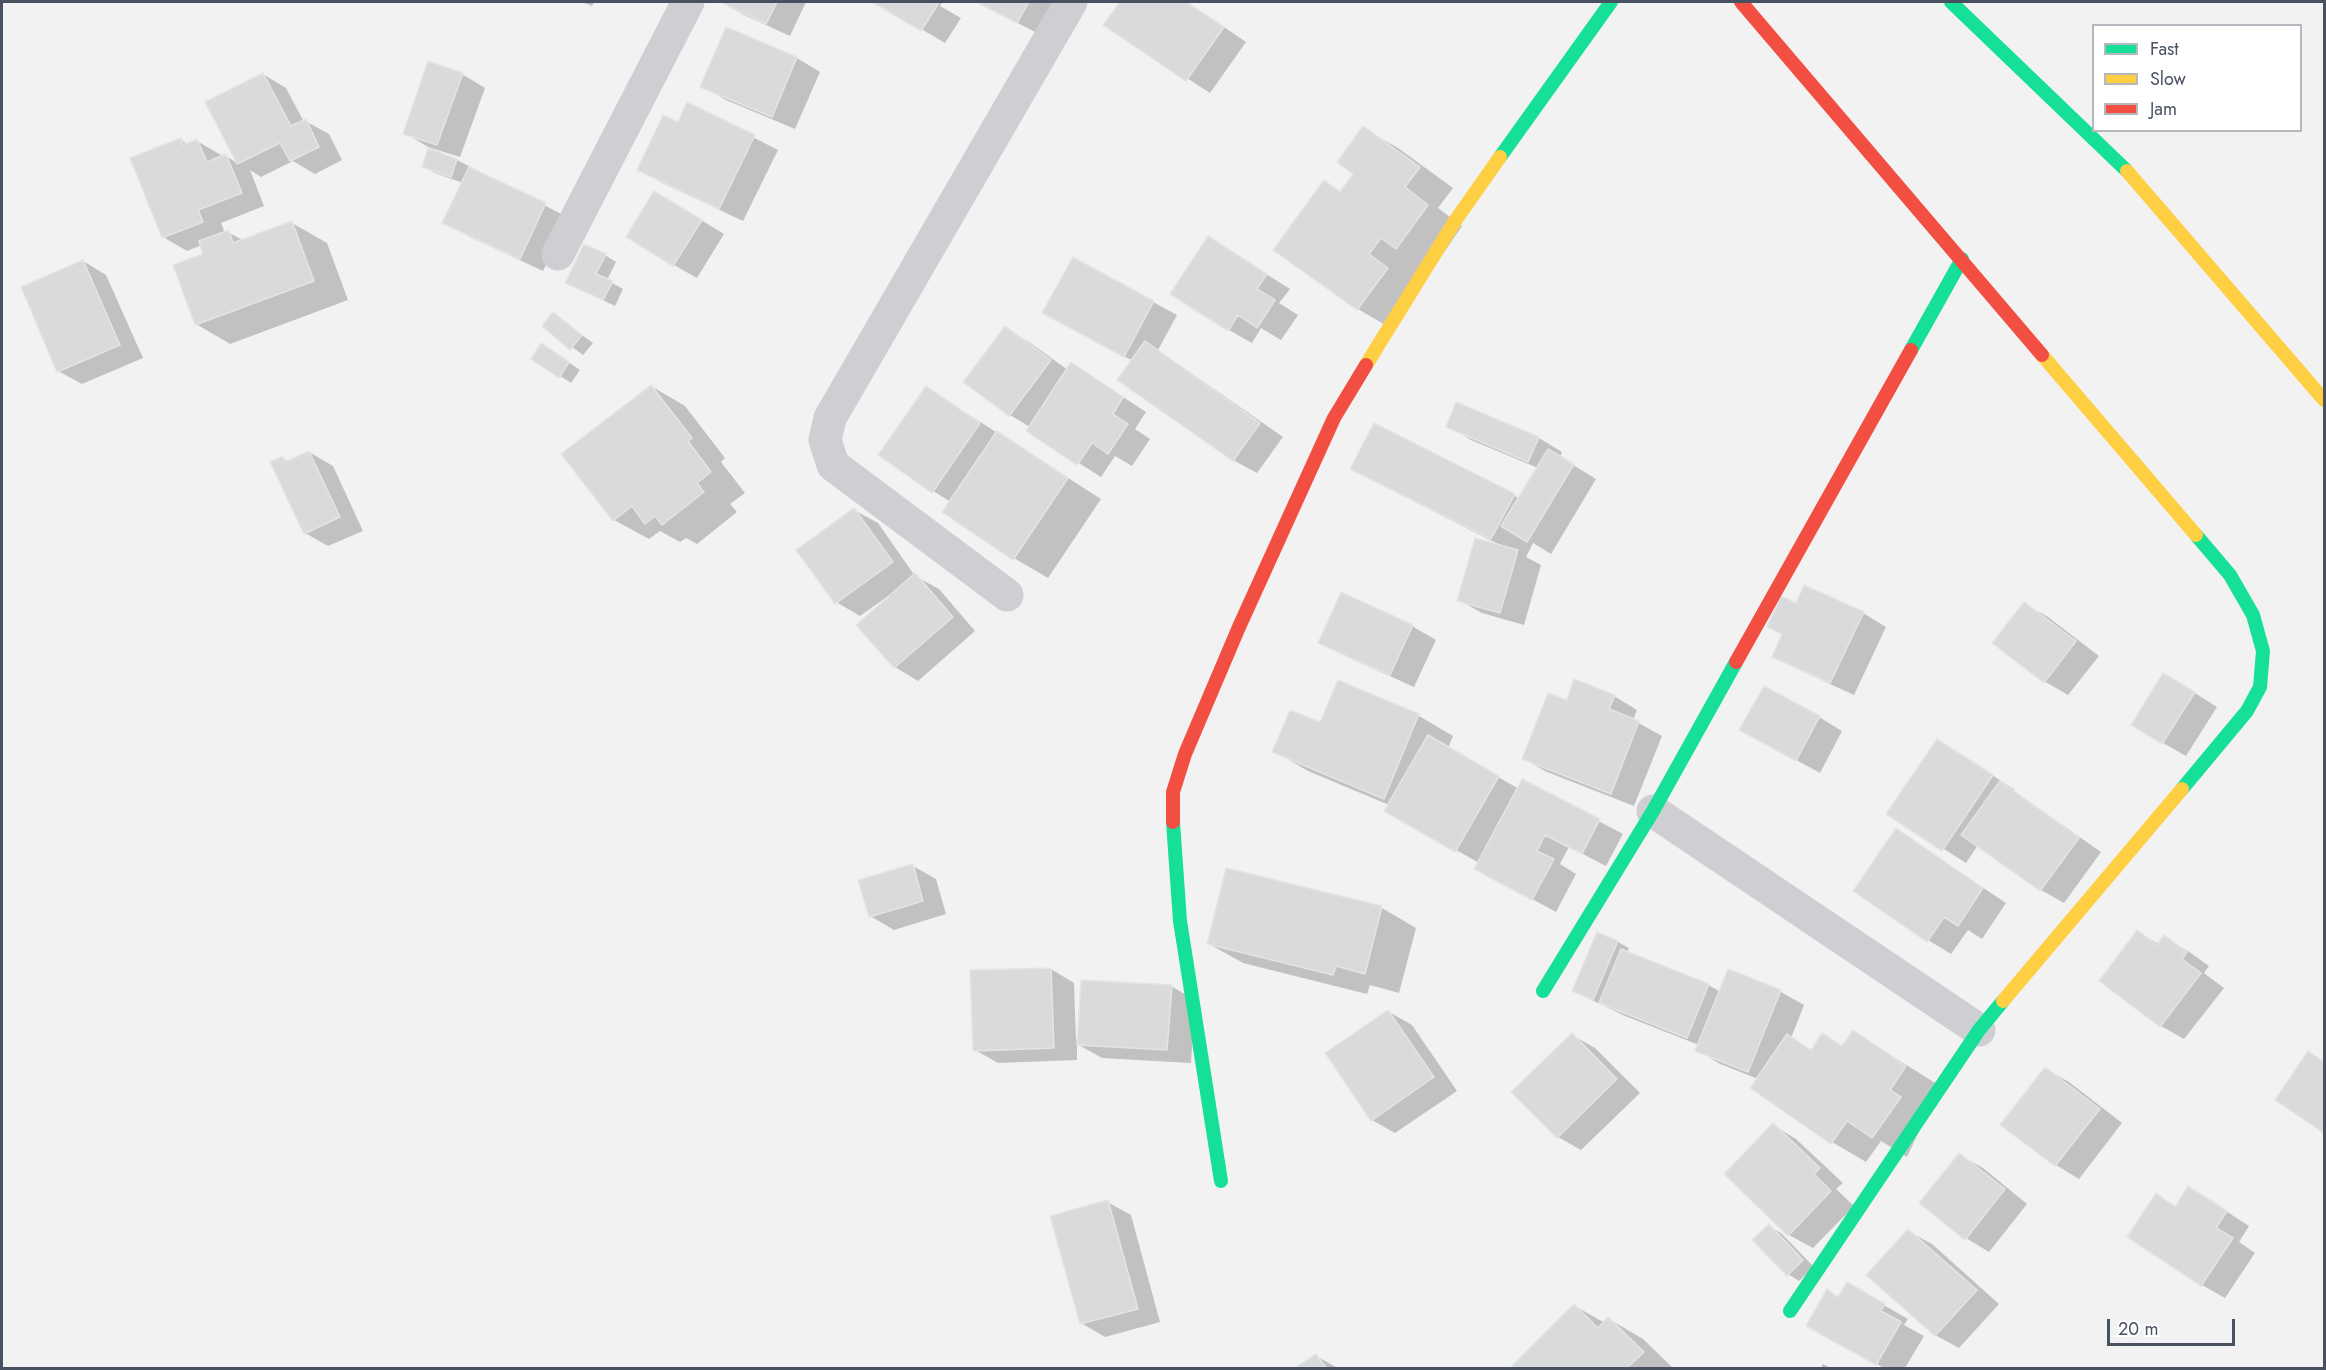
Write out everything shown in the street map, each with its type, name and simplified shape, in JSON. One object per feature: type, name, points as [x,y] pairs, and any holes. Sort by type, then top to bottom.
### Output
[{"type":"main road","points":[[1221,1181],[1180,921],[1173,835],[1173,792],[1185,754],[1239,627],[1334,418],[1455,221],[1611,2]]},
{"type":"main road","points":[[1741,2],[2230,575],[2253,615],[2263,651],[2260,687],[2247,711],[1979,1030],[1790,1311]]},
{"type":"main road","points":[[1951,2],[2134,177],[2325,400]]},
{"type":"main road","points":[[1542,991],[1653,811],[1962,259]]},
{"type":"street","points":[[558,254],[688,2]]},
{"type":"street","points":[[1006,595],[833,465],[825,440],[830,418],[1071,2]]},
{"type":"street","points":[[1653,811],[1979,1030]]},
{"type":"building","points":[[720,2],[777,2],[766,24]]},
{"type":"building","points":[[872,2],[935,2],[938,4],[921,31]]},
{"type":"building","points":[[976,2],[1029,2],[1017,23]]},
{"type":"building","points":[[1120,2],[1186,2],[1224,27],[1186,81],[1103,25]]},
{"type":"building","points":[[726,27],[797,57],[772,117],[700,87]]},
{"type":"building","points":[[428,61],[463,73],[437,145],[403,134]]},
{"type":"building","points":[[263,73],[291,126],[306,119],[319,147],[290,161],[280,143],[237,164],[205,102]]},
{"type":"building","points":[[687,102],[755,135],[719,209],[637,170],[663,115],[678,122]]},
{"type":"building","points":[[1363,126],[1420,167],[1405,187],[1428,205],[1396,249],[1381,238],[1369,254],[1388,268],[1357,310],[1273,250],[1324,180],[1340,192],[1353,174],[1337,162]]},
{"type":"building","points":[[181,138],[183,145],[197,139],[207,162],[226,154],[242,193],[198,210],[203,222],[162,238],[130,158]]},
{"type":"building","points":[[428,148],[457,159],[451,177],[422,167]]},
{"type":"building","points":[[469,167],[546,203],[520,259],[442,223]]},
{"type":"building","points":[[654,191],[702,220],[673,266],[626,237]]},
{"type":"building","points":[[292,221],[314,281],[195,325],[173,265],[203,254],[199,241],[229,230],[233,243]]},
{"type":"building","points":[[1208,236],[1267,274],[1257,289],[1275,300],[1257,328],[1238,315],[1228,331],[1170,294]]},
{"type":"building","points":[[584,244],[606,254],[596,274],[613,281],[603,300],[565,283]]},
{"type":"building","points":[[1073,257],[1154,301],[1124,357],[1042,313]]},
{"type":"building","points":[[83,260],[120,345],[57,372],[21,287]]},
{"type":"building","points":[[553,312],[582,335],[570,350],[542,326]]},
{"type":"building","points":[[1005,326],[1051,360],[1009,416],[963,382]]},
{"type":"building","points":[[1145,341],[1260,423],[1233,461],[1117,380]]},
{"type":"building","points":[[541,343],[569,362],[559,378],[531,359]]},
{"type":"building","points":[[1071,362],[1123,397],[1113,414],[1128,424],[1108,454],[1092,443],[1077,465],[1026,431]]},
{"type":"building","points":[[651,385],[692,438],[688,441],[711,472],[697,483],[704,492],[662,525],[655,516],[645,524],[632,506],[613,521],[561,454]]},
{"type":"building","points":[[926,386],[980,423],[932,493],[878,455]]},
{"type":"building","points":[[1456,402],[1539,437],[1528,462],[1446,427]]},
{"type":"building","points":[[1374,423],[1515,494],[1491,539],[1350,469]]},
{"type":"building","points":[[997,431],[1068,478],[1013,560],[942,512]]},
{"type":"building","points":[[1548,449],[1574,464],[1527,542],[1501,526]]},
{"type":"building","points":[[309,451],[340,517],[304,534],[270,462],[283,456],[285,462]]},
{"type":"building","points":[[854,508],[893,562],[835,604],[796,550]]},
{"type":"building","points":[[1475,538],[1518,550],[1500,613],[1457,601]]},
{"type":"building","points":[[915,573],[953,617],[894,668],[856,625]]},
{"type":"building","points":[[1804,585],[1864,612],[1830,683],[1772,657],[1782,634],[1767,627],[1781,596],[1796,603]]},
{"type":"building","points":[[1341,592],[1413,625],[1390,675],[1318,643]]},
{"type":"building","points":[[2024,602],[2076,641],[2044,683],[1992,643]]},
{"type":"building","points":[[2163,673],[2195,692],[2162,744],[2131,725]]},
{"type":"building","points":[[1574,679],[1615,695],[1609,709],[1639,721],[1611,794],[1522,759],[1548,693],[1567,700]]},
{"type":"building","points":[[1338,680],[1419,714],[1384,799],[1272,752],[1290,710],[1320,722]]},
{"type":"building","points":[[1764,686],[1820,716],[1796,761],[1739,730]]},
{"type":"building","points":[[1428,735],[1499,776],[1455,852],[1384,811]]},
{"type":"building","points":[[1937,739],[1993,775],[1942,851],[1886,814]]},
{"type":"building","points":[[1522,779],[1600,819],[1582,854],[1545,835],[1537,851],[1554,859],[1532,900],[1474,869]]},
{"type":"building","points":[[2000,781],[2079,838],[2040,891],[1961,835]]},
{"type":"building","points":[[1896,828],[1983,888],[1958,926],[1944,917],[1927,942],[1853,891]]},
{"type":"building","points":[[913,864],[923,901],[869,917],[858,880]]},
{"type":"building","points":[[1226,868],[1382,906],[1365,974],[1336,966],[1333,975],[1207,944]]},
{"type":"building","points":[[2137,930],[2157,945],[2164,935],[2187,952],[2182,959],[2201,973],[2160,1027],[2099,981]]},
{"type":"building","points":[[1597,932],[1618,941],[1593,1000],[1572,991]]},
{"type":"building","points":[[1621,949],[1709,984],[1687,1038],[1599,1003]]},
{"type":"building","points":[[1051,968],[1054,1048],[973,1051],[970,970]]},
{"type":"building","points":[[1728,969],[1781,990],[1748,1072],[1695,1051]]},
{"type":"building","points":[[1081,980],[1172,985],[1167,1050],[1077,1045]]},
{"type":"building","points":[[1388,1010],[1434,1077],[1371,1121],[1325,1053]]},
{"type":"building","points":[[1853,1030],[1906,1066],[1890,1090],[1901,1097],[1872,1138],[1847,1121],[1831,1144],[1750,1088],[1787,1034],[1811,1050],[1822,1033],[1842,1046]]},
{"type":"building","points":[[1572,1033],[1617,1079],[1557,1138],[1511,1092]]},
{"type":"building","points":[[2308,1051],[2324,1062],[2324,1133],[2275,1100]]},
{"type":"building","points":[[2045,1067],[2100,1109],[2055,1166],[2000,1125]]},
{"type":"building","points":[[1773,1123],[1820,1168],[1814,1174],[1831,1191],[1788,1236],[1724,1174]]},
{"type":"building","points":[[1959,1153],[2005,1189],[1965,1240],[1919,1203]]},
{"type":"building","points":[[2188,1186],[2227,1211],[2216,1228],[2233,1238],[2201,1286],[2127,1237],[2156,1193],[2175,1207]]},
{"type":"building","points":[[1108,1200],[1138,1309],[1080,1324],[1050,1216]]},
{"type":"building","points":[[1769,1224],[1803,1260],[1787,1276],[1752,1240]]},
{"type":"building","points":[[1908,1229],[1977,1290],[1935,1336],[1866,1275]]},
{"type":"building","points":[[1847,1282],[1885,1304],[1881,1311],[1901,1322],[1876,1365],[1806,1326],[1827,1289],[1838,1297]]},
{"type":"building","points":[[1574,1304],[1598,1328],[1608,1317],[1644,1352],[1627,1368],[1510,1368]]},
{"type":"building","points":[[1316,1354],[1326,1368],[1295,1368]]},
{"type":"traffic: fast","points":[[1500,157],[1611,2]]},
{"type":"traffic: fast","points":[[1951,2],[2127,171]]},
{"type":"traffic: fast","points":[[1911,350],[1962,259]]},
{"type":"traffic: fast","points":[[2182,789],[2247,711],[2260,687],[2263,651],[2253,615],[2230,575],[2196,535]]},
{"type":"traffic: fast","points":[[1543,991],[1653,811],[1736,662]]},
{"type":"traffic: fast","points":[[1173,822],[1180,921],[1221,1181]]},
{"type":"traffic: fast","points":[[1790,1311],[1979,1030],[2003,1001]]},
{"type":"traffic: slow","points":[[1366,365],[1455,221],[1500,157]]},
{"type":"traffic: slow","points":[[2127,171],[2324,400]]},
{"type":"traffic: slow","points":[[2042,355],[2196,535]]},
{"type":"traffic: slow","points":[[2003,1001],[2182,789]]},
{"type":"traffic: jam","points":[[1741,2],[2042,355]]},
{"type":"traffic: jam","points":[[1736,662],[1911,350]]},
{"type":"traffic: jam","points":[[1173,822],[1173,792],[1185,754],[1239,627],[1334,418],[1366,365]]}]
